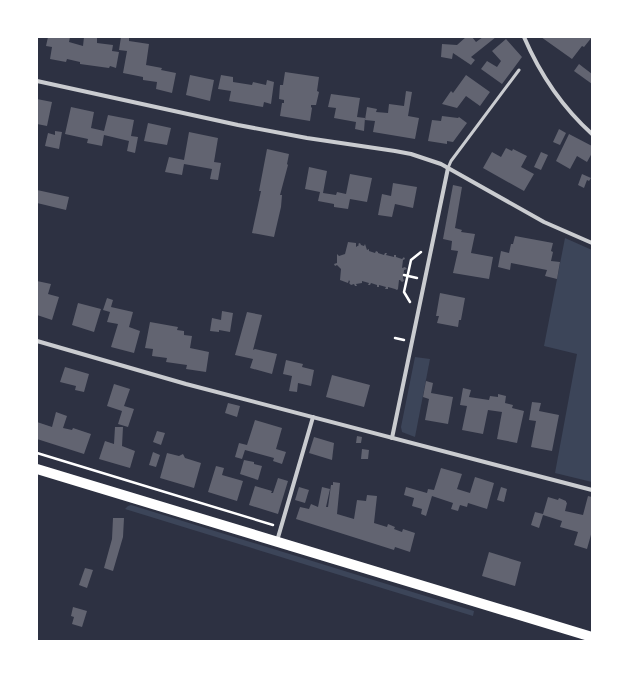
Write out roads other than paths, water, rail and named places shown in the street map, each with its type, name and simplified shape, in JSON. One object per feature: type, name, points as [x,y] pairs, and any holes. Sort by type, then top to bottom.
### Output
[{"type":"main road","points":[[37,469],[592,636]]},
{"type":"street","points":[[524,37],[538,68],[547,82],[573,116],[592,134]]},
{"type":"street","points":[[37,81],[238,125],[308,138],[395,151],[441,164],[544,222],[592,242]]},
{"type":"street","points":[[392,438],[448,168]]},
{"type":"street","points":[[37,341],[186,384],[592,490]]},
{"type":"street","points":[[276,542],[314,417]]},
{"type":"lane","points":[[448,168],[451,161],[519,70]]}]
